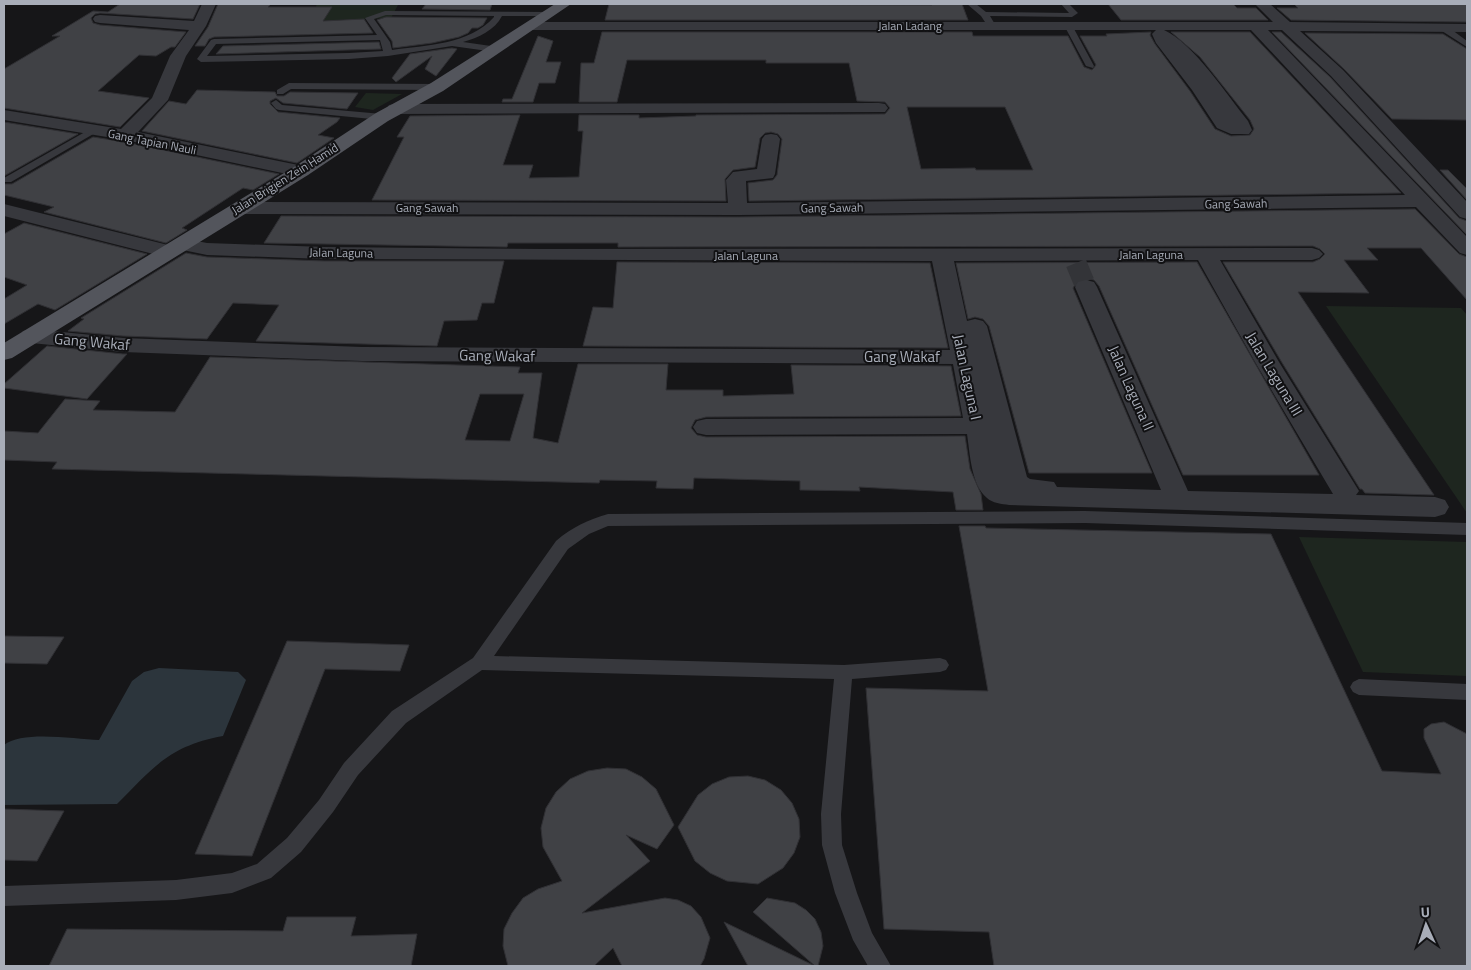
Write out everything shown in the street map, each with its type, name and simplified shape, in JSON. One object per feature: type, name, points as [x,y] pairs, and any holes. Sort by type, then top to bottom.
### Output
[{"type":"main road","name":"Jalan Brigjen Zein Hamid","points":[[4,353],[301,171],[388,113],[437,87],[557,9]]},
{"type":"street","points":[[125,135],[160,100],[178,56],[198,26],[209,4]]},
{"type":"street","points":[[1262,4],[1337,72],[1415,159],[1467,213]]},
{"type":"street","points":[[1246,9],[1467,249]]},
{"type":"street","points":[[100,19],[198,26]]},
{"type":"street","name":"Jalan Ladang","points":[[533,26],[988,20],[1069,27],[1157,31],[1287,26],[1467,28]]},
{"type":"street","points":[[1157,31],[1164,43],[1205,88],[1222,110]]},
{"type":"street","points":[[388,113],[879,108]]},
{"type":"street","name":"Gang Tapian Nauli","points":[[4,115],[125,135],[301,171]]},
{"type":"street","points":[[738,210],[736,180],[740,176],[766,174],[771,139]]},
{"type":"street","name":"Gang Sawah","points":[[240,208],[738,210],[1422,201]]},
{"type":"street","name":"Jalan Laguna","points":[[4,210],[175,248],[325,253],[950,256],[1075,259],[1312,254]]},
{"type":"street","name":"Jalan Laguna III","points":[[1175,490],[1345,491],[1266,362],[1206,255]]},
{"type":"street","points":[[950,256],[1008,460],[1017,484],[1033,489],[1175,490]]},
{"type":"street","name":"Jalan Laguna I","points":[[950,256],[963,357],[991,487],[998,494],[1014,496],[1435,507]]},
{"type":"street","name":"Jalan Laguna II","points":[[1086,287],[1175,490]]},
{"type":"street","name":"Gang Wakaf","points":[[31,336],[123,346],[362,354],[963,357]]},
{"type":"street","points":[[706,427],[978,426]]},
{"type":"lane","points":[[971,4],[988,20],[1072,15],[1074,13],[1065,4]]},
{"type":"lane","points":[[388,53],[386,42],[373,25],[370,16],[385,13],[497,14],[557,9]]},
{"type":"lane","points":[[383,37],[214,42],[201,59],[349,56],[388,53],[451,43],[486,30],[494,24],[498,18],[497,14]]},
{"type":"lane","points":[[1069,27],[1090,66]]},
{"type":"lane","points":[[1445,29],[1467,45]]},
{"type":"lane","points":[[451,43],[495,49]]},
{"type":"lane","points":[[280,92],[289,86],[437,87]]},
{"type":"lane","points":[[276,103],[278,107],[286,108],[388,113]]},
{"type":"lane","points":[[7,180],[92,131]]},
{"type":"lane","points":[[4,896],[176,890],[232,883],[264,871],[294,845],[326,806],[351,769],[399,717],[480,663],[562,545],[578,532],[608,520],[1086,517],[1467,529]]},
{"type":"lane","points":[[480,663],[844,672],[940,666]]},
{"type":"lane","points":[[844,672],[831,814],[832,845],[846,893],[864,940],[880,966]]},
{"type":"lane","points":[[1359,687],[1467,692]]},
{"type":"shaded area","points":[[317,4],[398,5],[391,18],[310,21]]},
{"type":"shaded area","points":[[366,93],[402,94],[373,110],[355,107]]},
{"type":"shaded area","points":[[1326,306],[1461,308],[1467,315],[1467,513]]},
{"type":"shaded area","points":[[1299,537],[1467,542],[1467,676],[1363,672]]},
{"type":"shaded area","points":[[159,668],[238,672],[246,680],[223,736],[204,740],[175,752],[153,769],[117,804],[4,805],[4,745],[12,740],[36,737],[99,740],[132,681],[144,672]]},
{"type":"building","points":[[120,4],[200,4],[193,19],[100,13],[95,14],[91,18],[93,23],[100,25],[186,32],[175,47],[171,47],[156,56],[139,55],[98,91],[149,98],[120,127],[4,108],[4,69],[60,36],[52,36],[93,11],[108,12]]},
{"type":"building","points":[[218,4],[271,4],[268,7],[332,7],[323,21],[364,19],[373,33],[214,37],[209,39],[205,46],[195,46],[208,27]]},
{"type":"building","points":[[426,4],[492,4],[490,10],[422,9]]},
{"type":"building","points":[[609,4],[962,4],[968,20],[605,20]]},
{"type":"building","points":[[1108,4],[1233,4],[1237,8],[1256,8],[1268,20],[1121,20]]},
{"type":"building","points":[[1294,4],[1467,4],[1467,22],[1291,20],[1277,8],[1298,8]]},
{"type":"building","points":[[386,17],[487,18],[483,25],[478,28],[472,28],[468,33],[459,37],[393,48],[392,41],[377,20]]},
{"type":"building","points":[[602,32],[972,32],[973,36],[1068,36],[1084,67],[1092,70],[1096,65],[1080,36],[1107,36],[1106,34],[1151,32],[1150,35],[1155,44],[1215,129],[1231,136],[1250,135],[1254,129],[1250,120],[1200,57],[1171,32],[1250,32],[1401,193],[749,201],[748,183],[773,180],[777,175],[782,139],[778,134],[771,132],[765,133],[760,138],[755,167],[733,170],[725,179],[726,201],[372,200],[404,137],[397,137],[410,116],[520,115],[503,165],[533,165],[529,178],[579,177],[583,131],[578,131],[579,115],[639,115],[639,118],[696,115],[885,114],[890,108],[885,102],[857,101],[849,63],[766,63],[766,60],[627,60],[617,102],[579,102],[581,63],[594,63]],"holes":[[[907,107],[1005,107],[1033,170],[921,169]]]},
{"type":"building","points":[[1272,32],[1281,32],[1330,77],[1459,218],[1467,221],[1467,235]]},
{"type":"building","points":[[1305,33],[1443,34],[1467,49],[1467,120],[1392,119],[1344,69]]},
{"type":"building","points":[[538,36],[553,41],[546,62],[561,62],[555,83],[539,83],[533,102],[502,102],[503,99],[512,99]]},
{"type":"building","points":[[379,42],[381,49],[216,54],[223,46]]},
{"type":"building","points":[[452,48],[457,49],[436,76],[425,69],[432,56],[396,82],[392,78],[410,54]]},
{"type":"building","points":[[197,90],[275,92],[277,96],[284,96],[290,92],[358,93],[347,109],[283,103],[276,98],[270,101],[270,104],[278,112],[340,118],[318,135],[334,138],[297,163],[142,131],[169,101],[186,104]]},
{"type":"building","points":[[4,122],[78,134],[4,176]]},
{"type":"building","points":[[93,137],[279,174],[253,190],[243,188],[182,228],[187,230],[166,243],[44,212],[54,207],[4,195],[4,184],[12,184]]},
{"type":"building","points":[[1440,170],[1448,170],[1467,189],[1467,200]]},
{"type":"building","points":[[1415,209],[1459,254],[1467,257],[1467,300],[1421,248],[1367,248],[1378,260],[1344,260],[1369,293],[1298,292],[1434,495],[1365,493],[1360,489],[1223,262],[1313,262],[1325,254],[1313,246],[618,247],[618,243],[508,243],[507,247],[264,243],[281,216],[738,217]]},
{"type":"building","points":[[24,223],[147,254],[55,310],[38,304],[4,324],[4,299],[27,285],[4,277],[4,234]]},
{"type":"building","points":[[186,253],[207,257],[325,261],[504,261],[494,303],[482,303],[477,320],[444,321],[437,346],[256,341],[279,305],[233,303],[207,339],[123,336],[68,331],[84,319],[81,318]]},
{"type":"building","points":[[617,262],[930,263],[948,348],[583,346],[593,307],[613,308]]},
{"type":"building","points":[[1197,262],[1319,475],[1183,475],[1099,286],[1094,280],[1086,278],[1078,280],[1073,288],[1152,473],[1029,473],[989,326],[983,319],[975,317],[968,319],[956,263]]},
{"type":"building","points":[[47,346],[127,354],[87,399],[4,388],[4,384]]},
{"type":"building","points":[[210,357],[520,367],[518,373],[542,373],[533,438],[558,443],[578,364],[668,364],[666,390],[723,390],[723,396],[794,394],[791,365],[951,366],[961,416],[706,417],[695,420],[691,428],[697,435],[706,437],[965,436],[970,469],[981,494],[983,510],[956,510],[953,492],[859,487],[860,491],[800,490],[800,481],[694,478],[693,489],[656,488],[657,481],[600,480],[599,483],[52,469],[57,462],[4,460],[4,431],[38,433],[65,399],[100,401],[93,410],[175,412]],"holes":[[[480,394],[524,394],[510,441],[465,440]]]},
{"type":"building","points":[[959,526],[1271,534],[1382,771],[1441,774],[1424,738],[1424,729],[1431,724],[1444,722],[1467,734],[1467,966],[994,966],[989,932],[884,929],[866,688],[988,691]]},
{"type":"building","points":[[4,636],[64,637],[47,664],[4,663]]},
{"type":"building","points":[[287,641],[409,645],[400,671],[325,669],[252,856],[195,854]]},
{"type":"building","points":[[607,768],[626,769],[642,777],[656,789],[674,825],[657,849],[626,835],[650,861],[582,913],[665,898],[678,900],[691,906],[701,917],[710,938],[704,959],[700,966],[622,966],[613,948],[594,966],[508,966],[503,946],[504,929],[512,913],[523,898],[538,889],[562,881],[543,847],[541,828],[546,808],[556,792],[570,779],[588,771]]},
{"type":"building","points":[[748,776],[765,780],[781,790],[792,803],[799,819],[800,837],[794,853],[783,868],[758,884],[727,881],[710,873],[695,861],[678,827],[698,795],[712,784],[729,777]]},
{"type":"building","points":[[4,809],[64,811],[37,861],[4,860]]},
{"type":"building","points":[[767,898],[795,903],[815,919],[821,932],[823,946],[818,966],[815,966],[753,912]]},
{"type":"building","points":[[287,917],[356,917],[351,936],[417,934],[411,966],[49,966],[67,929],[283,931]]},
{"type":"building","points":[[724,922],[815,966],[748,966]]},
{"type":"tunnel","points":[[1076,263],[1086,287]]}]
